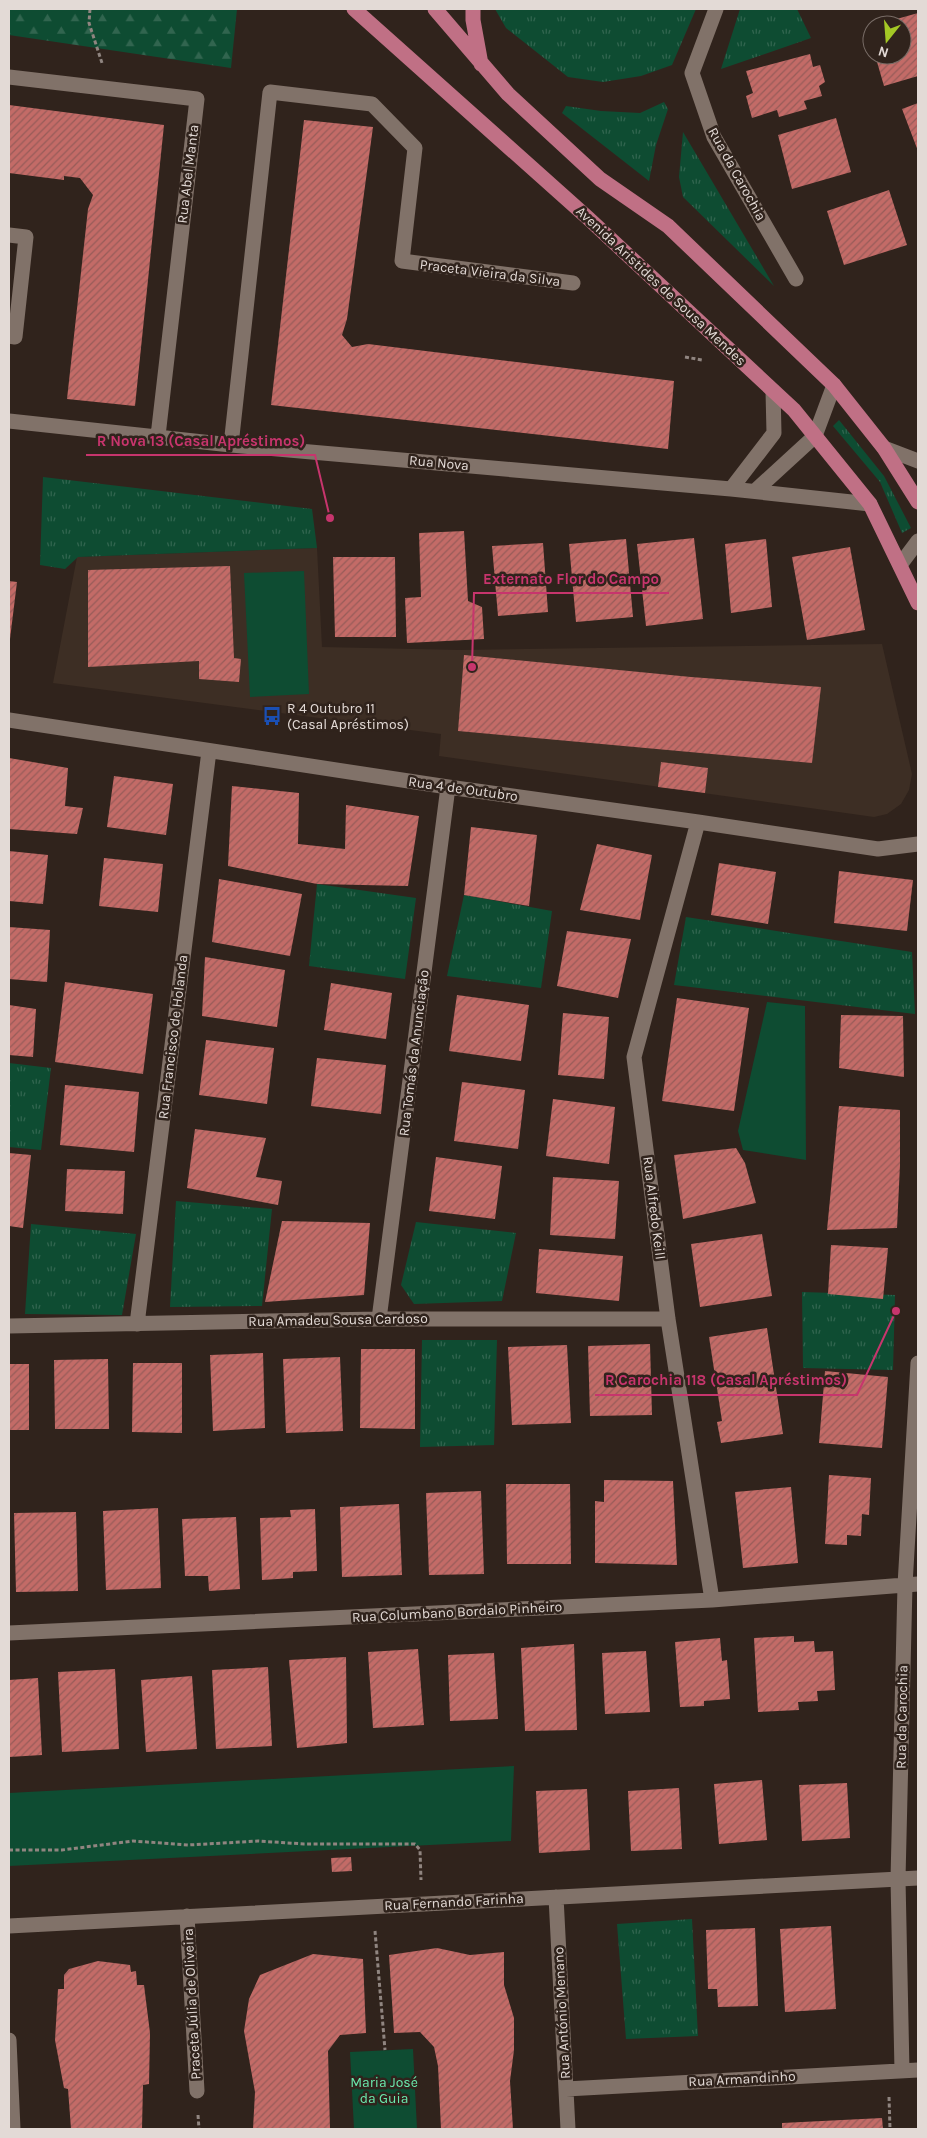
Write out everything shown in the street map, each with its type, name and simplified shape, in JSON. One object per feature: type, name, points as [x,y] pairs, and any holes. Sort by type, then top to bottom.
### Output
[{"type":"main road","name":"Avenida Aristides de Sousa Mendes","points":[[354,9],[588,218],[794,410],[870,504],[918,603]]},
{"type":"main road","points":[[435,9],[508,94],[600,179],[668,226],[834,385],[884,448],[918,502]]},
{"type":"main road","points":[[473,9],[473,20],[482,65]]},
{"type":"street","name":"Rua da Carochia","points":[[716,9],[692,72],[714,137],[796,279]]},
{"type":"street","name":"Rua Abel Manta","points":[[9,77],[197,100],[158,436]]},
{"type":"street","name":"Praceta Vieira da Silva","points":[[231,445],[270,92],[372,104],[414,148],[402,261],[573,283]]},
{"type":"street","points":[[9,235],[26,237],[15,337],[9,336]]},
{"type":"street","points":[[755,491],[815,436],[834,385]]},
{"type":"street","points":[[730,488],[774,433],[773,391]]},
{"type":"street","name":"Rua Nova","points":[[9,421],[231,445],[730,488],[870,504]]},
{"type":"street","points":[[884,448],[918,461]]},
{"type":"street","points":[[900,565],[918,541]]},
{"type":"street","name":"Rua 4 de Outubro","points":[[9,720],[448,787],[878,849],[918,844]]},
{"type":"street","name":"Rua Francisco de Holanda","points":[[137,1324],[209,751]]},
{"type":"street","name":"Rua Tomás da Anunciação","points":[[379,1319],[448,787]]},
{"type":"street","name":"Rua Alfredo Keill","points":[[698,822],[634,1057],[668,1319],[712,1600]]},
{"type":"street","name":"Rua Amadeu Sousa Cardoso","points":[[9,1326],[379,1319],[668,1319]]},
{"type":"street","name":"Rua da Carochia","points":[[894,2071],[898,1879],[912,1585],[918,1363]]},
{"type":"street","name":"Rua Columbano Bordalo Pinheiro","points":[[9,1633],[712,1600],[912,1585]]},
{"type":"street","name":"Rua Fernando Farinha","points":[[9,1926],[918,1878]]},
{"type":"street","name":"Rua António Menano","points":[[556,1897],[568,2129]]},
{"type":"street","name":"Praceta Júlia de Oliveira","points":[[187,1916],[197,2091]]},
{"type":"street","points":[[9,2040],[14,2129]]},
{"type":"street","name":"Rua Armandinho","points":[[566,2089],[918,2070]]},
{"type":"path","points":[[90,9],[89,23],[112,89]]},
{"type":"path","points":[[685,358],[705,361]]},
{"type":"path","points":[[9,1850],[62,1850],[133,1841],[188,1844],[258,1841],[304,1844],[415,1844],[420,1850],[422,1904]]},
{"type":"path","points":[[373,1907],[385,2050]]},
{"type":"path","points":[[890,2129],[894,2071]]},
{"type":"shaded area","points":[[317,548],[322,647],[459,650],[882,644],[912,774],[909,790],[901,804],[887,814],[874,817],[439,756],[441,734],[53,683],[77,557]]},
{"type":"green space","points":[[9,9],[237,9],[231,68],[9,35]]},
{"type":"green space","points":[[495,9],[696,9],[672,65],[641,76],[603,82],[568,77],[506,28]]},
{"type":"green space","points":[[740,9],[797,9],[811,38],[721,69]]},
{"type":"green space","points":[[664,102],[668,109],[656,145],[649,181],[562,113],[566,106],[601,111],[640,113]]},
{"type":"green space","points":[[683,132],[774,286],[683,197],[679,177]]},
{"type":"green space","points":[[839,420],[884,476],[911,528],[902,533],[880,482],[833,426]]},
{"type":"green space","points":[[43,477],[312,509],[317,548],[78,557],[65,569],[40,565]]},
{"type":"green space","points":[[304,571],[309,694],[250,697],[244,573]]},
{"type":"green space","points":[[317,884],[416,898],[405,979],[309,966]]},
{"type":"green space","points":[[464,895],[552,911],[541,988],[447,976]]},
{"type":"green space","points":[[686,917],[912,952],[915,1014],[674,985]]},
{"type":"green space","points":[[767,1002],[805,1006],[806,1160],[743,1150],[738,1131]]},
{"type":"green space","points":[[9,1063],[51,1068],[41,1150],[9,1147]]},
{"type":"green space","points":[[176,1201],[272,1209],[262,1306],[170,1307]]},
{"type":"green space","points":[[416,1222],[516,1233],[502,1301],[414,1304],[401,1285]]},
{"type":"green space","points":[[31,1224],[136,1234],[122,1315],[25,1314]]},
{"type":"green space","points":[[802,1292],[895,1295],[893,1370],[803,1368]]},
{"type":"green space","points":[[422,1340],[497,1340],[494,1445],[420,1447]]},
{"type":"green space","points":[[514,1766],[511,1841],[9,1866],[9,1793]]},
{"type":"green space","points":[[692,1919],[698,2036],[626,2039],[617,1924]]},
{"type":"green space","name":"Maria José da Guia","points":[[413,2049],[417,2129],[354,2129],[350,2052]]},
{"type":"building","points":[[918,13],[918,76],[884,86],[878,65],[912,65],[911,15]]},
{"type":"building","points":[[810,54],[813,67],[820,65],[825,82],[819,86],[822,96],[804,101],[807,109],[779,117],[777,110],[752,118],[746,96],[753,93],[746,71]]},
{"type":"building","points":[[918,103],[918,151],[902,109]]},
{"type":"building","points":[[9,105],[164,125],[135,406],[67,399],[88,209],[93,195],[80,178],[64,176],[64,180],[9,173]]},
{"type":"building","points":[[836,118],[851,172],[792,189],[778,135]]},
{"type":"building","points":[[304,120],[373,127],[347,319],[342,335],[352,347],[368,344],[674,381],[668,449],[271,405]]},
{"type":"building","points":[[889,190],[907,245],[844,265],[827,211]]},
{"type":"building","points":[[464,531],[468,601],[482,607],[484,639],[407,643],[405,598],[421,597],[419,533]]},
{"type":"building","points":[[694,538],[703,619],[646,626],[637,544]]},
{"type":"building","points":[[626,539],[633,617],[576,622],[569,544]]},
{"type":"building","points":[[766,539],[772,607],[731,613],[725,544]]},
{"type":"building","points":[[543,543],[548,612],[498,616],[492,546]]},
{"type":"building","points":[[850,547],[865,630],[807,640],[792,557]]},
{"type":"building","points":[[333,557],[395,557],[396,637],[335,637]]},
{"type":"building","points":[[230,566],[234,658],[241,659],[239,682],[199,679],[199,661],[88,667],[88,570]]},
{"type":"building","points":[[9,581],[17,582],[10,639],[9,639]]},
{"type":"building","points":[[464,655],[691,677],[821,687],[812,763],[458,731]]},
{"type":"building","points":[[9,758],[68,768],[65,806],[83,808],[77,834],[9,829]]},
{"type":"building","points":[[661,762],[708,768],[705,793],[658,787]]},
{"type":"building","points":[[114,776],[173,784],[166,835],[107,827]]},
{"type":"building","points":[[232,786],[299,793],[298,844],[345,849],[346,805],[419,816],[408,886],[317,884],[228,866]]},
{"type":"building","points":[[471,827],[537,835],[529,906],[464,895]]},
{"type":"building","points":[[597,844],[652,855],[640,920],[580,910]]},
{"type":"building","points":[[9,851],[48,855],[43,904],[9,901]]},
{"type":"building","points":[[104,858],[163,864],[158,912],[99,906]]},
{"type":"building","points":[[719,863],[776,872],[768,924],[711,915]]},
{"type":"building","points":[[839,871],[913,880],[907,931],[834,923]]},
{"type":"building","points":[[219,879],[302,894],[290,956],[212,942]]},
{"type":"building","points":[[9,927],[50,930],[47,982],[9,979]]},
{"type":"building","points":[[567,931],[631,939],[618,998],[557,986]]},
{"type":"building","points":[[205,957],[285,970],[277,1027],[202,1016]]},
{"type":"building","points":[[65,982],[153,994],[143,1074],[55,1062]]},
{"type":"building","points":[[331,983],[392,993],[386,1039],[324,1030]]},
{"type":"building","points":[[457,995],[529,1005],[521,1061],[449,1051]]},
{"type":"building","points":[[677,998],[749,1008],[734,1111],[662,1101]]},
{"type":"building","points":[[9,1005],[36,1009],[33,1057],[9,1055]]},
{"type":"building","points":[[563,1013],[609,1017],[604,1079],[558,1075]]},
{"type":"building","points":[[841,1015],[903,1016],[904,1077],[839,1068]]},
{"type":"building","points":[[206,1040],[274,1048],[267,1104],[199,1095]]},
{"type":"building","points":[[317,1058],[386,1065],[381,1114],[311,1106]]},
{"type":"building","points":[[462,1082],[525,1090],[518,1149],[454,1141]]},
{"type":"building","points":[[65,1085],[139,1092],[134,1152],[60,1145]]},
{"type":"building","points":[[553,1099],[615,1107],[609,1164],[546,1156]]},
{"type":"building","points":[[839,1106],[900,1110],[897,1228],[827,1230]]},
{"type":"building","points":[[195,1129],[266,1138],[256,1177],[282,1181],[278,1205],[187,1188]]},
{"type":"building","points":[[736,1148],[745,1163],[756,1203],[683,1219],[674,1155]]},
{"type":"building","points":[[9,1153],[31,1155],[23,1228],[9,1226]]},
{"type":"building","points":[[436,1157],[502,1166],[495,1219],[429,1211]]},
{"type":"building","points":[[67,1169],[125,1171],[123,1214],[65,1211]]},
{"type":"building","points":[[553,1177],[619,1181],[615,1239],[550,1235]]},
{"type":"building","points":[[282,1221],[370,1223],[364,1295],[265,1302]]},
{"type":"building","points":[[762,1234],[772,1296],[700,1307],[691,1244]]},
{"type":"building","points":[[831,1245],[888,1248],[883,1299],[828,1294]]},
{"type":"building","points":[[539,1249],[623,1256],[619,1301],[536,1293]]},
{"type":"building","points":[[767,1328],[783,1434],[721,1443],[717,1422],[722,1421],[709,1337]]},
{"type":"building","points":[[650,1344],[652,1415],[590,1416],[588,1346]]},
{"type":"building","points":[[567,1345],[571,1423],[512,1425],[508,1347]]},
{"type":"building","points":[[361,1349],[415,1349],[415,1429],[360,1428]]},
{"type":"building","points":[[263,1353],[265,1428],[213,1431],[210,1355]]},
{"type":"building","points":[[340,1357],[343,1431],[286,1433],[283,1359]]},
{"type":"building","points":[[108,1359],[109,1429],[55,1429],[54,1360]]},
{"type":"building","points":[[133,1363],[182,1363],[182,1433],[132,1432]]},
{"type":"building","points":[[9,1364],[29,1364],[29,1430],[9,1430]]},
{"type":"building","points":[[825,1371],[888,1377],[882,1448],[819,1443]]},
{"type":"building","points":[[829,1475],[871,1478],[869,1515],[862,1514],[861,1536],[847,1535],[847,1545],[825,1544]]},
{"type":"building","points":[[604,1480],[673,1481],[677,1565],[595,1563],[595,1501],[604,1502]]},
{"type":"building","points":[[506,1484],[570,1484],[571,1564],[507,1564]]},
{"type":"building","points":[[791,1487],[798,1563],[743,1568],[735,1492]]},
{"type":"building","points":[[481,1491],[484,1574],[429,1575],[426,1493]]},
{"type":"building","points":[[399,1504],[402,1575],[342,1577],[340,1507]]},
{"type":"building","points":[[158,1508],[161,1588],[106,1590],[103,1511]]},
{"type":"building","points":[[315,1509],[317,1571],[293,1572],[293,1578],[262,1580],[260,1518],[291,1517],[290,1510]]},
{"type":"building","points":[[76,1512],[78,1591],[16,1592],[14,1513]]},
{"type":"building","points":[[236,1517],[240,1589],[209,1591],[208,1576],[185,1576],[182,1519]]},
{"type":"building","points":[[794,1636],[794,1642],[814,1641],[815,1652],[833,1651],[835,1690],[817,1691],[818,1701],[798,1702],[799,1710],[758,1712],[754,1638]]},
{"type":"building","points":[[720,1638],[722,1661],[727,1660],[730,1699],[704,1701],[704,1706],[680,1707],[675,1642]]},
{"type":"building","points":[[574,1644],[577,1730],[525,1731],[521,1648]]},
{"type":"building","points":[[418,1649],[424,1725],[373,1728],[368,1652]]},
{"type":"building","points":[[646,1651],[650,1712],[605,1714],[602,1653]]},
{"type":"building","points":[[494,1653],[498,1719],[450,1721],[448,1655]]},
{"type":"building","points":[[346,1657],[347,1743],[297,1748],[289,1660]]},
{"type":"building","points":[[268,1667],[272,1746],[216,1749],[212,1670]]},
{"type":"building","points":[[115,1669],[119,1749],[62,1752],[58,1672]]},
{"type":"building","points":[[192,1676],[197,1749],[146,1752],[141,1680]]},
{"type":"building","points":[[38,1678],[42,1755],[9,1757],[9,1680]]},
{"type":"building","points":[[762,1780],[767,1840],[719,1844],[714,1784]]},
{"type":"building","points":[[847,1783],[850,1838],[802,1841],[799,1785]]},
{"type":"building","points":[[679,1788],[682,1849],[631,1851],[628,1791]]},
{"type":"building","points":[[587,1789],[590,1850],[539,1853],[536,1791]]},
{"type":"building","points":[[351,1857],[352,1871],[332,1872],[331,1858]]},
{"type":"building","points":[[831,1926],[836,2009],[785,2012],[780,1929]]},
{"type":"building","points":[[755,1928],[758,2006],[718,2007],[717,1989],[708,1989],[706,1930]]},
{"type":"building","points":[[437,1948],[470,1955],[504,1952],[504,1985],[514,2018],[514,2050],[510,2081],[513,2129],[441,2129],[438,2066],[434,2047],[420,2032],[394,2033],[389,1955]]},
{"type":"building","points":[[313,1954],[363,1959],[366,2033],[340,2035],[328,2051],[330,2129],[253,2129],[255,2092],[244,2031],[249,1999],[260,1975]]},
{"type":"building","points":[[98,1961],[130,1965],[131,1972],[136,1971],[137,1985],[144,1985],[150,2033],[149,2084],[143,2085],[142,2129],[71,2129],[68,2089],[64,2088],[55,2040],[58,1989],[64,1989],[64,1975],[69,1969]]},
{"type":"building","points":[[882,2118],[883,2129],[782,2129],[782,2123]]},
{"type":"place","name":"R Nova 13 (Casal Apréstimos)","points":[[330,518]]},
{"type":"place","name":"Externato Flor do Campo","points":[[472,667]]},
{"type":"place","name":"R 4 Outubro 11 (Casal Apréstimos)","points":[[272,716]]},
{"type":"place","name":"R Carochia 118 (Casal Apréstimos)","points":[[896,1311]]}]
